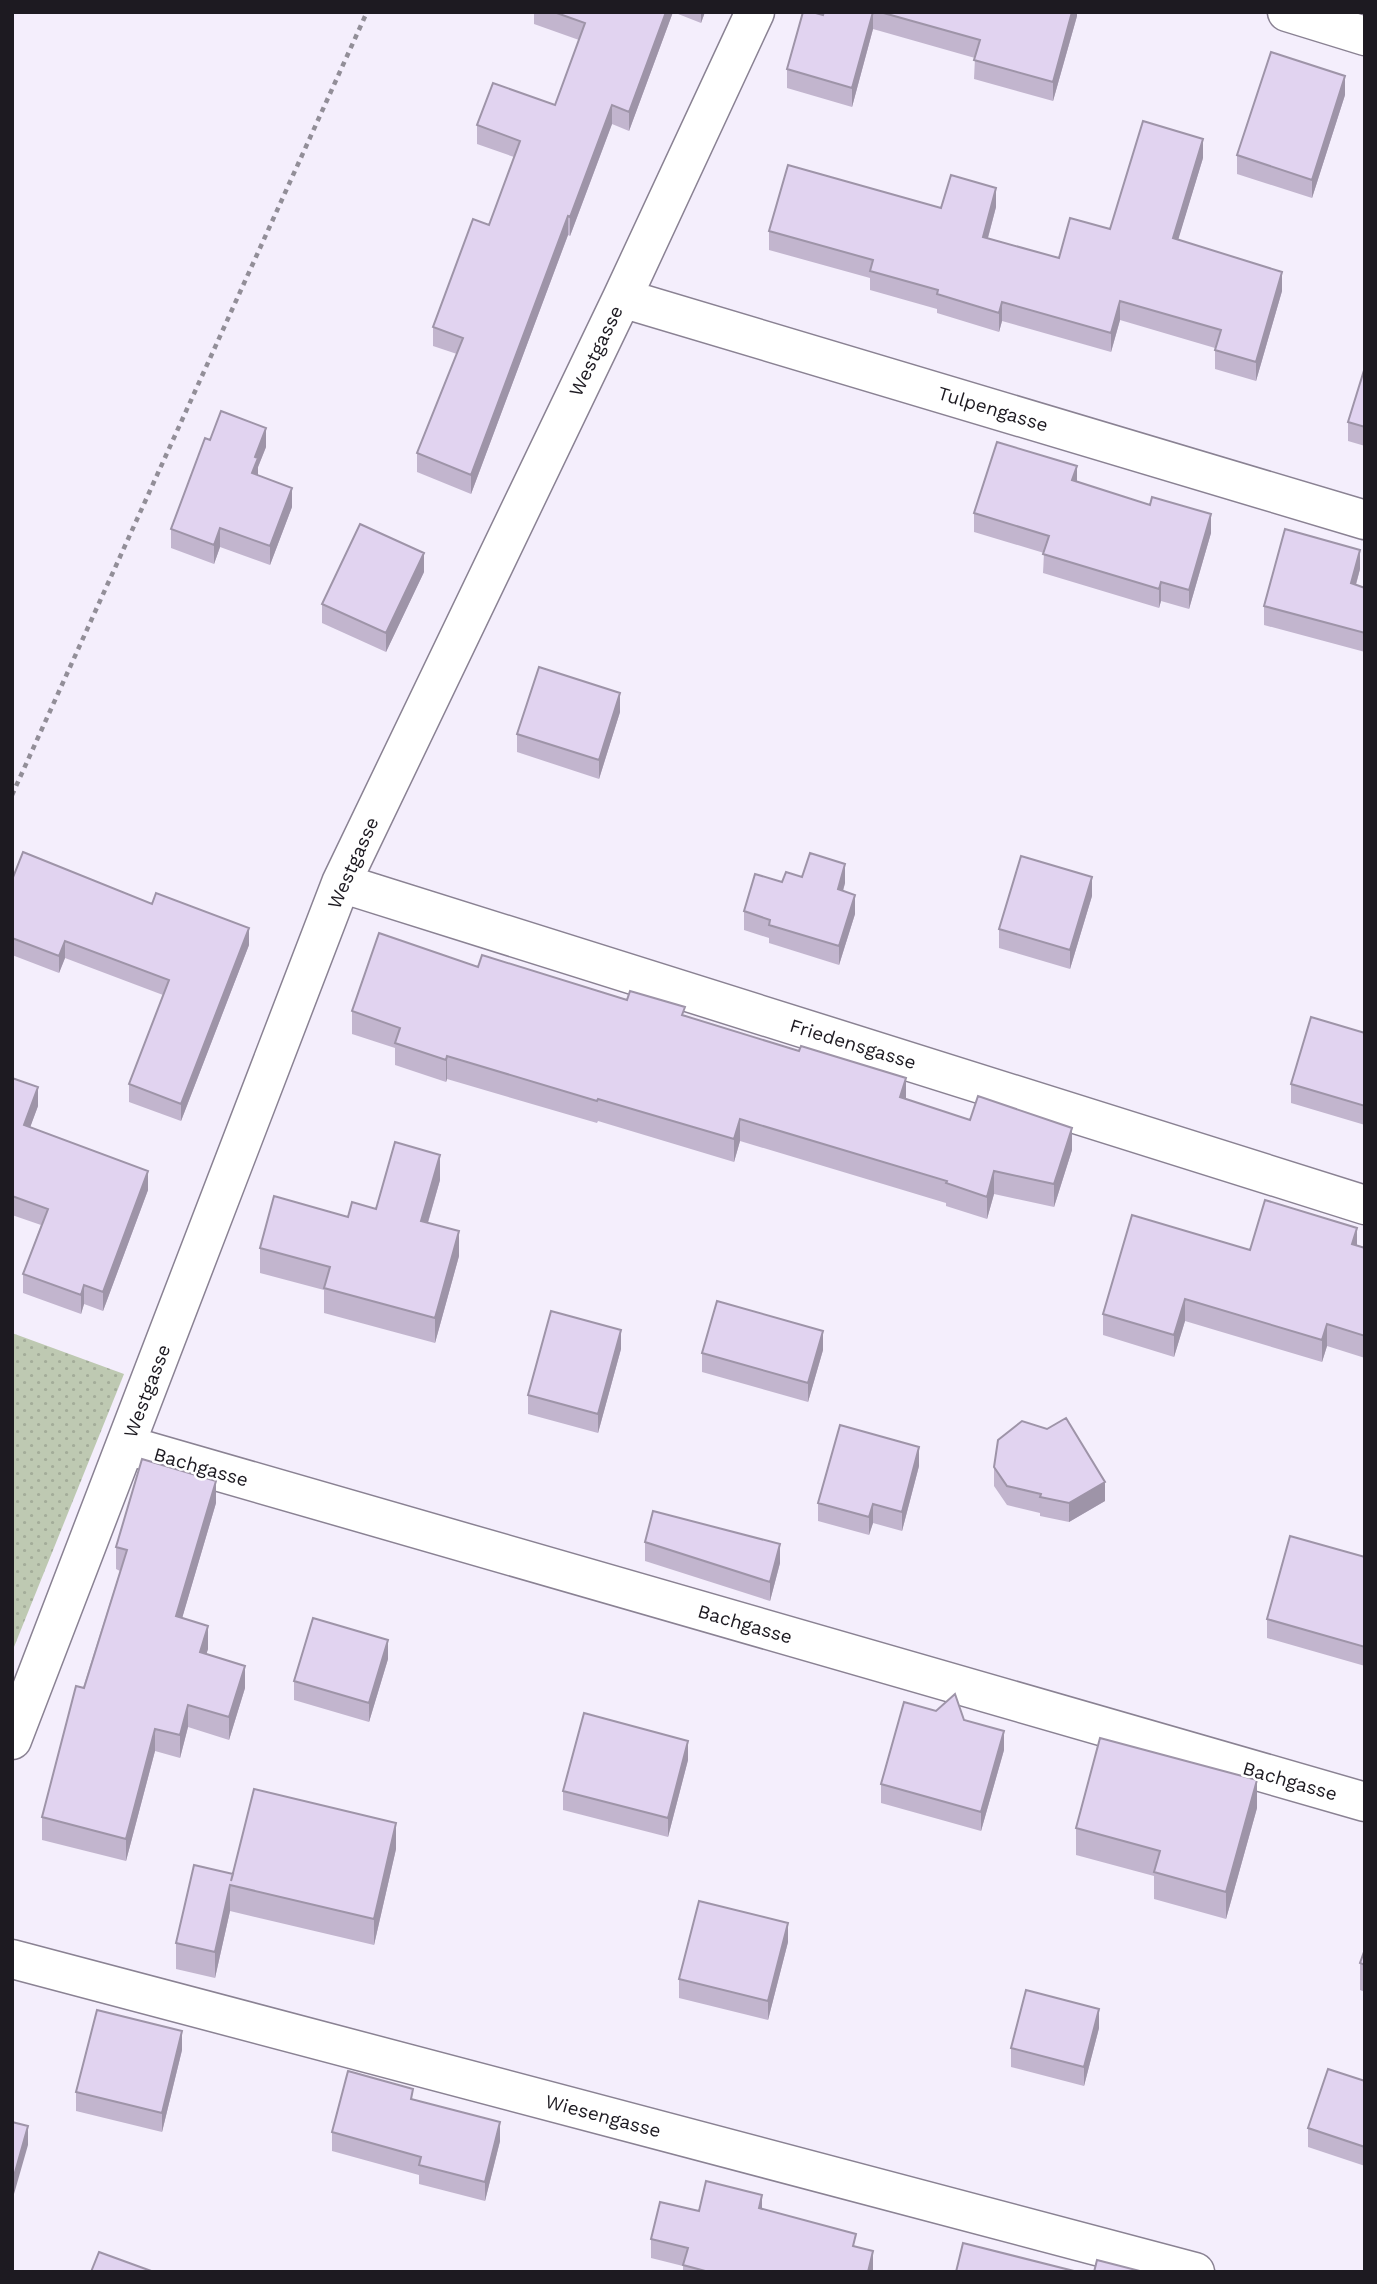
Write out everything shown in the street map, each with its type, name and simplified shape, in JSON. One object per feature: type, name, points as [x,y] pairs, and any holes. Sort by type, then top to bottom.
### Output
[{"type":"street","name":"Westgasse","points":[[12,1740],[341,883],[622,298],[755,12]]},
{"type":"street","points":[[1287,12],[1365,36]]},
{"type":"street","name":"Tulpengasse","points":[[622,298],[1365,520]]},
{"type":"street","name":"Friedensgasse","points":[[341,883],[1365,1205]]},
{"type":"street","name":"Bachgasse","points":[[126,1445],[1365,1802]]},
{"type":"street","name":"Wiesengasse","points":[[12,1959],[1195,2272]]},
{"type":"path","points":[[12,794],[368,12]]},
{"type":"green space","points":[[12,1333],[124,1374],[12,1652]]},
{"type":"building","points":[[554,12],[666,12],[629,112],[612,105],[471,475],[417,453],[463,338],[433,327],[473,219],[489,225],[520,141],[477,125],[493,83],[555,105],[585,23]]},
{"type":"building","points":[[803,12],[823,15],[824,12],[873,12],[852,88],[787,69]]},
{"type":"building","points":[[880,12],[1072,12],[1053,82],[974,60],[980,40]]},
{"type":"building","points":[[1271,52],[1345,76],[1312,180],[1237,155]]},
{"type":"building","points":[[1143,121],[1203,139],[1173,238],[1282,272],[1256,362],[1215,350],[1221,330],[1120,301],[1111,333],[1002,302],[999,313],[937,294],[938,290],[870,271],[873,260],[769,231],[788,165],[941,208],[951,175],[996,188],[983,237],[1059,258],[1070,218],[1110,229]]},
{"type":"building","points":[[1365,367],[1365,427],[1348,422]]},
{"type":"building","points":[[221,411],[266,428],[252,473],[292,488],[270,546],[220,528],[214,545],[171,529],[205,438],[210,440]]},
{"type":"building","points":[[997,442],[1077,466],[1072,480],[1150,505],[1152,497],[1211,514],[1189,590],[1161,582],[1159,589],[1043,554],[1049,536],[974,513]]},
{"type":"building","points":[[360,524],[424,553],[386,633],[322,604]]},
{"type":"building","points":[[1285,529],[1360,550],[1351,583],[1365,588],[1365,633],[1264,606]]},
{"type":"building","points":[[539,667],[620,693],[599,760],[517,734]]},
{"type":"building","points":[[23,852],[152,904],[156,893],[249,928],[181,1104],[129,1084],[169,980],[65,941],[59,956],[12,938],[12,880]]},
{"type":"building","points":[[810,853],[845,864],[838,889],[855,895],[839,946],[769,925],[770,920],[744,911],[755,874],[782,882],[786,872],[802,877]]},
{"type":"building","points":[[1021,856],[1092,877],[1070,950],[999,929]]},
{"type":"building","points":[[379,933],[478,967],[482,955],[627,1000],[630,991],[685,1007],[682,1015],[799,1051],[801,1046],[906,1078],[900,1097],[970,1120],[978,1096],[1072,1128],[1054,1184],[994,1171],[987,1197],[946,1183],[947,1181],[740,1119],[734,1139],[447,1056],[446,1060],[395,1043],[400,1028],[352,1011]]},
{"type":"building","points":[[1311,1017],[1365,1033],[1365,1106],[1291,1084]]},
{"type":"building","points":[[12,1078],[38,1087],[24,1125],[148,1171],[103,1292],[84,1285],[81,1295],[23,1274],[48,1209],[12,1196]]},
{"type":"building","points":[[395,1142],[440,1155],[421,1221],[459,1231],[435,1318],[324,1288],[330,1267],[260,1248],[274,1196],[348,1217],[352,1202],[376,1209]]},
{"type":"building","points":[[1265,1200],[1357,1228],[1352,1244],[1365,1248],[1365,1336],[1327,1324],[1322,1340],[1185,1299],[1174,1335],[1103,1314],[1132,1215],[1250,1250]]},
{"type":"building","points":[[717,1301],[823,1331],[808,1383],[702,1353]]},
{"type":"building","points":[[551,1311],[621,1330],[598,1414],[528,1395]]},
{"type":"building","points":[[1066,1418],[1105,1482],[1069,1503],[1007,1486],[994,1467],[998,1440],[1022,1421],[1047,1429]]},
{"type":"building","points":[[840,1425],[919,1447],[902,1512],[873,1504],[869,1517],[818,1503]]},
{"type":"building","points":[[142,1459],[216,1481],[176,1616],[208,1626],[200,1652],[245,1666],[229,1717],[188,1705],[180,1735],[155,1729],[126,1839],[42,1817],[76,1686],[84,1688],[127,1550],[116,1547]]},
{"type":"building","points":[[653,1511],[780,1544],[770,1582],[645,1542]]},
{"type":"building","points":[[1290,1536],[1365,1557],[1365,1647],[1267,1619]]},
{"type":"building","points":[[313,1618],[388,1640],[369,1703],[294,1681]]},
{"type":"building","points":[[955,1694],[964,1720],[1004,1731],[981,1812],[881,1784],[904,1702],[936,1711]]},
{"type":"building","points":[[584,1713],[688,1741],[668,1818],[563,1791]]},
{"type":"building","points":[[1100,1738],[1257,1780],[1226,1892],[1154,1872],[1160,1851],[1076,1828]]},
{"type":"building","points":[[254,1789],[396,1823],[374,1919],[230,1885],[215,1952],[176,1943],[194,1865],[233,1874]]},
{"type":"building","points":[[699,1901],[788,1923],[768,2001],[679,1979]]},
{"type":"building","points":[[1365,1949],[1365,1965],[1360,1963]]},
{"type":"building","points":[[1026,1990],[1099,2009],[1084,2067],[1011,2048]]},
{"type":"building","points":[[97,2010],[182,2031],[162,2113],[76,2092]]},
{"type":"building","points":[[1328,2069],[1365,2081],[1365,2147],[1308,2128]]},
{"type":"building","points":[[348,2071],[413,2089],[411,2099],[500,2122],[485,2182],[419,2165],[421,2157],[332,2132]]},
{"type":"building","points":[[12,2122],[28,2126],[12,2183]]},
{"type":"building","points":[[706,2181],[762,2195],[759,2208],[856,2234],[853,2246],[873,2251],[868,2272],[709,2272],[683,2265],[688,2248],[651,2239],[660,2202],[699,2211]]},
{"type":"building","points":[[963,2243],[1078,2272],[956,2272]]},
{"type":"building","points":[[99,2252],[154,2272],[91,2272]]},
{"type":"building","points":[[1097,2260],[1140,2271],[1094,2272]]}]
